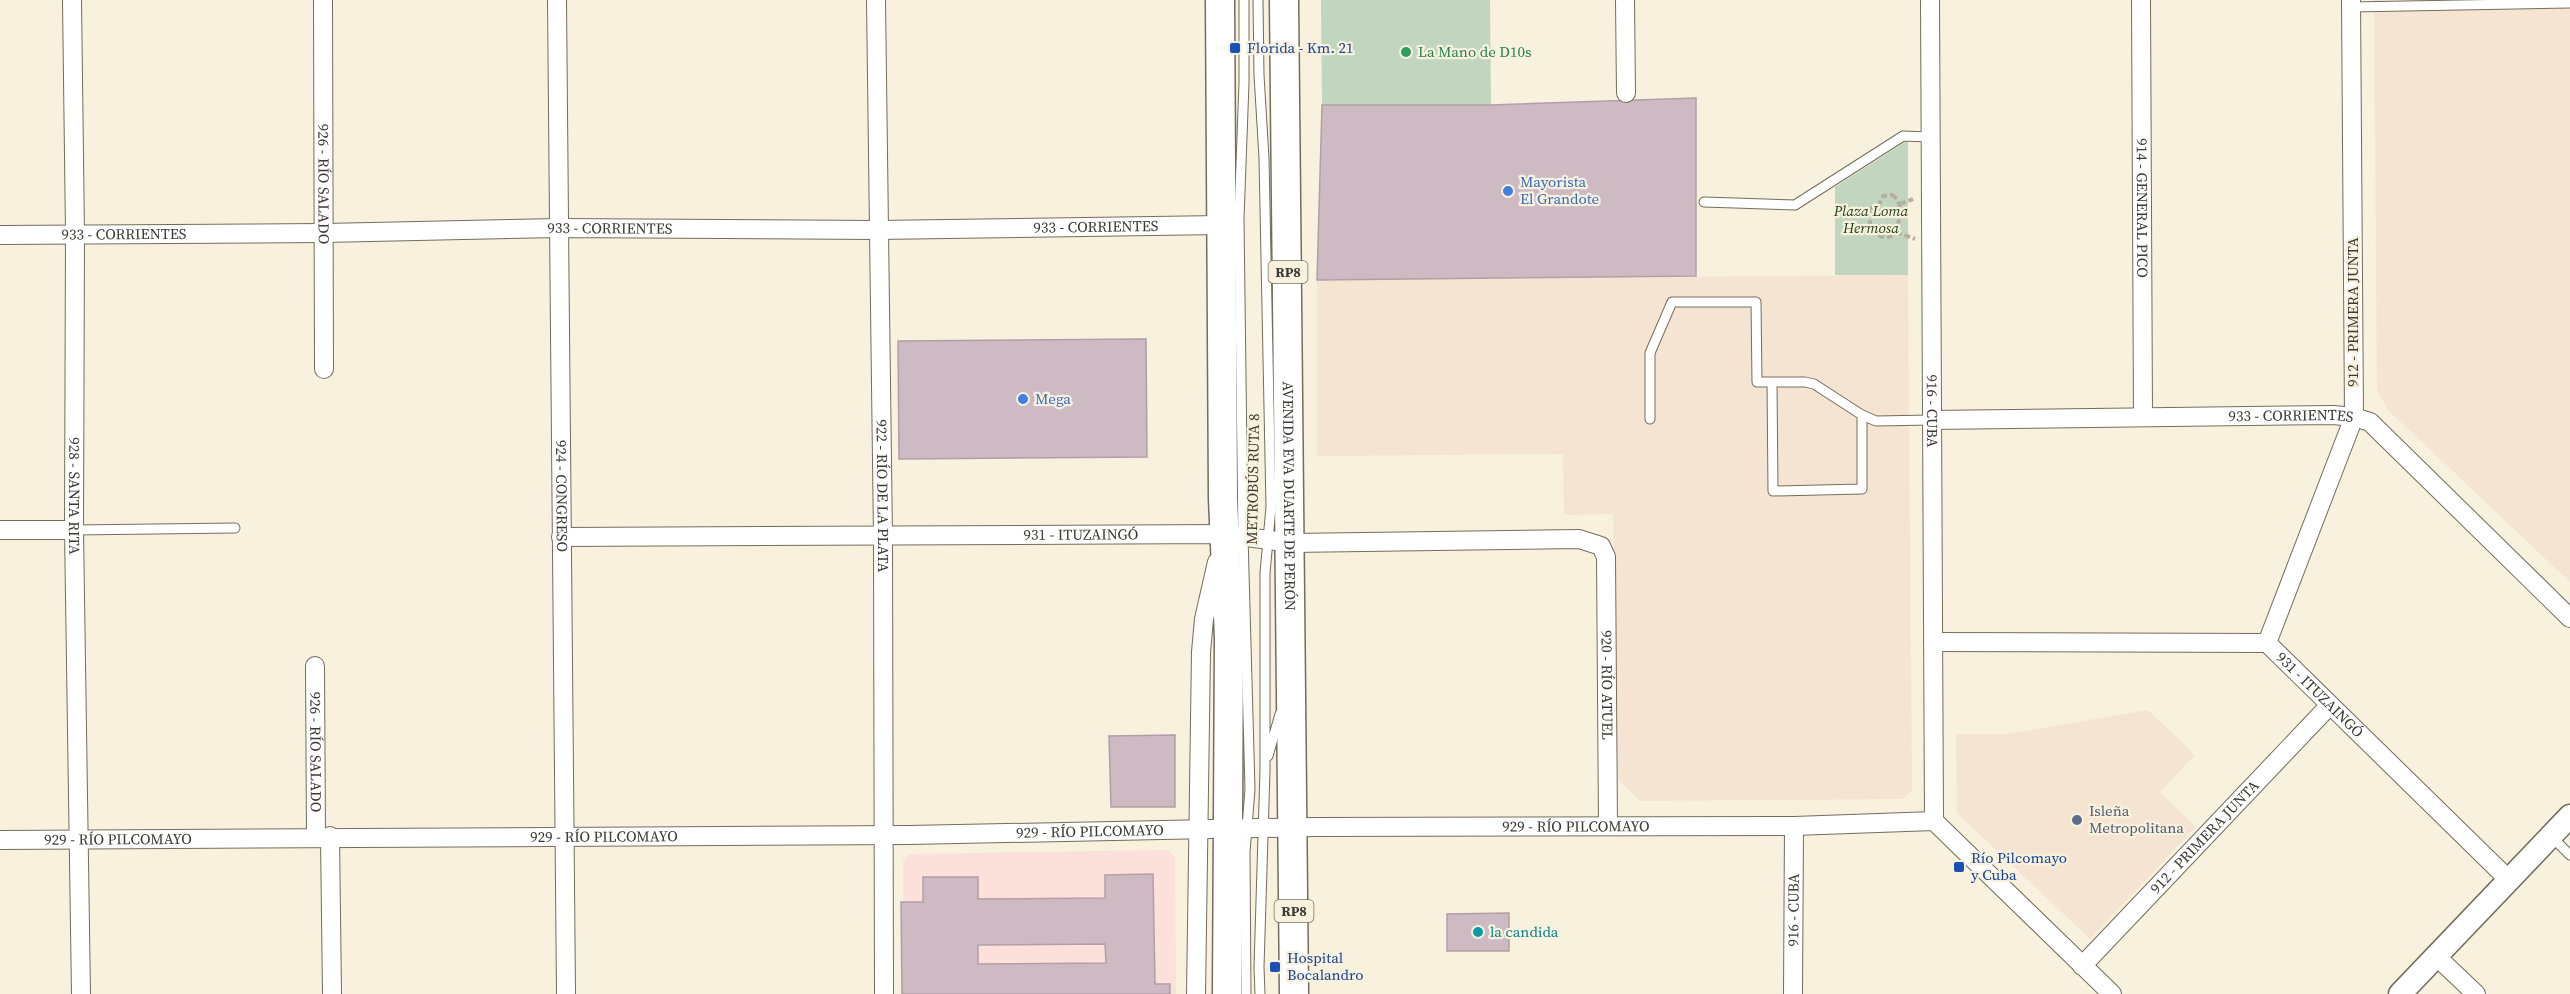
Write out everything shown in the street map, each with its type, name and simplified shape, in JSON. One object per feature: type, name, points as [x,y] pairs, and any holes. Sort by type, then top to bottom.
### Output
[{"type":"main road","points":[[1220,0],[1221,225],[1233,535],[1229,639],[1246,828],[1227,994]]},
{"type":"main road","name":"AVENIDA EVA DUARTE DE PERÓN","points":[[1284,0],[1279,541],[1280,645],[1286,693]]},
{"type":"main road","name":"RP8","points":[[1286,693],[1294,827],[1294,994]]},
{"type":"street","name":"928 - SANTA RITA","points":[[72,0],[75,234],[74,530],[81,994]]},
{"type":"street","name":"926 - RÍO SALADO","points":[[323,0],[324,369]]},
{"type":"street","name":"924 - CONGRESO","points":[[557,0],[566,994]]},
{"type":"street","name":"922 - RÍO DE LA PLATA","points":[[876,0],[883,537],[884,994]]},
{"type":"street","points":[[1625,0],[1626,93]]},
{"type":"street","name":"916 - CUBA","points":[[1930,0],[1934,821]]},
{"type":"street","name":"914 - GENERAL PICO","points":[[2141,0],[2144,417]]},
{"type":"street","name":"912 - PRIMERA JUNTA","points":[[2267,644],[2362,420],[2351,3]]},
{"type":"street","name":"933 - CORRIENTES","points":[[0,235],[324,233],[559,228],[878,230],[1221,225]]},
{"type":"street","name":"933 - CORRIENTES","points":[[1931,420],[2333,414],[2362,420],[2570,618]]},
{"type":"street","points":[[0,530],[74,530]]},
{"type":"street","name":"931 - ITUZAINGÓ","points":[[561,537],[1233,535],[1279,541],[1580,539],[1601,546]]},
{"type":"street","points":[[1196,994],[1201,652],[1204,619],[1233,535]]},
{"type":"street","name":"920 - RÍO ATUEL","points":[[1601,546],[1606,557],[1608,826]]},
{"type":"street","name":"931 - ITUZAINGÓ","points":[[1933,642],[2267,644],[2508,880]]},
{"type":"street","name":"926 - RÍO SALADO","points":[[315,666],[332,994]]},
{"type":"street","name":"912 - PRIMERA JUNTA","points":[[2082,966],[2329,706]]},
{"type":"street","points":[[2400,994],[2570,816]]},
{"type":"street","points":[[1934,821],[2112,994]]},
{"type":"street","name":"929 - RÍO PILCOMAYO","points":[[0,840],[884,834],[1294,827],[1794,826],[1934,821]]},
{"type":"street","name":"916 - CUBA","points":[[1793,994],[1794,826]]},
{"type":"street","points":[[2436,956],[2476,994]]},
{"type":"lane","name":"METROBÚS RUTA 8","points":[[1233,535],[1244,0]]},
{"type":"lane","name":"METROBÚS RUTA 8","points":[[1246,994],[1246,828],[1265,770],[1265,573],[1279,541],[1271,507],[1264,158],[1258,75],[1258,0]]},
{"type":"lane","points":[[2351,3],[2570,3]]},
{"type":"lane","points":[[1704,202],[1795,204],[1903,136],[1930,137]]},
{"type":"lane","points":[[1650,419],[1650,353],[1672,303],[1756,302],[1757,382],[1805,381],[1814,384],[1862,415],[1876,421],[1931,420]]},
{"type":"lane","points":[[1773,382],[1773,490],[1862,489],[1862,415]]},
{"type":"lane","points":[[74,530],[235,528]]},
{"type":"lane","points":[[1265,770],[1286,693]]},
{"type":"lane","name":"METROBÚS RUTA 8","points":[[1246,828],[1260,994]]},
{"type":"lane","points":[[2551,836],[2570,855]]},
{"type":"path","points":[[1883,196],[1896,197],[1900,204],[1900,213],[1896,234],[1886,238],[1873,232],[1869,227],[1869,209],[1879,205],[1883,196]]},
{"type":"shaded area","points":[[2374,0],[2570,0],[2570,582],[2388,410],[2377,390]]},
{"type":"shaded area","points":[[1908,275],[1912,790],[1903,799],[1640,801],[1617,779],[1613,514],[1564,515],[1563,454],[1317,456],[1317,280]]},
{"type":"shaded area","name":"Isleña Metropolitana","points":[[2148,710],[2195,755],[2160,792],[2196,827],[2090,939],[1957,813],[1956,734],[2007,734]]},
{"type":"shaded area","points":[[1168,850],[1175,857],[1176,994],[904,994],[903,861],[910,854]]},
{"type":"green space","name":"La Mano de D10s","points":[[1321,0],[1490,0],[1491,105],[1322,105]]},
{"type":"green space","name":"Plaza Loma Hermosa","points":[[1908,140],[1908,275],[1835,275],[1835,187]]},
{"type":"building","name":"Mayorista El Grandote","points":[[1696,98],[1696,276],[1317,280],[1322,105],[1491,105]]},
{"type":"building","name":"Mega","points":[[1146,339],[1147,457],[899,459],[898,341]]},
{"type":"building","points":[[1175,735],[1175,807],[1111,807],[1109,736]]},
{"type":"building","points":[[1153,874],[1155,984],[1170,984],[1170,994],[902,994],[901,902],[923,902],[923,877],[978,877],[978,899],[1105,898],[1105,875]],"holes":[[[1105,944],[1106,963],[978,964],[978,945]]]},
{"type":"building","name":"la candida","points":[[1509,913],[1509,951],[1447,951],[1447,914]]},
{"type":"place","name":"Florida - Km. 21","points":[[1235,48]]},
{"type":"place","name":"La Mano de D10s","points":[[1406,52]]},
{"type":"place","name":"Mayorista El Grandote","points":[[1508,191]]},
{"type":"place","name":"Mega","points":[[1023,399]]},
{"type":"place","name":"Isleña Metropolitana","points":[[2077,820]]},
{"type":"place","name":"Río Pilcomayo y Cuba","points":[[1959,867]]},
{"type":"place","name":"la candida","points":[[1478,932]]},
{"type":"place","name":"Hospital Bocalandro","points":[[1275,967]]}]
